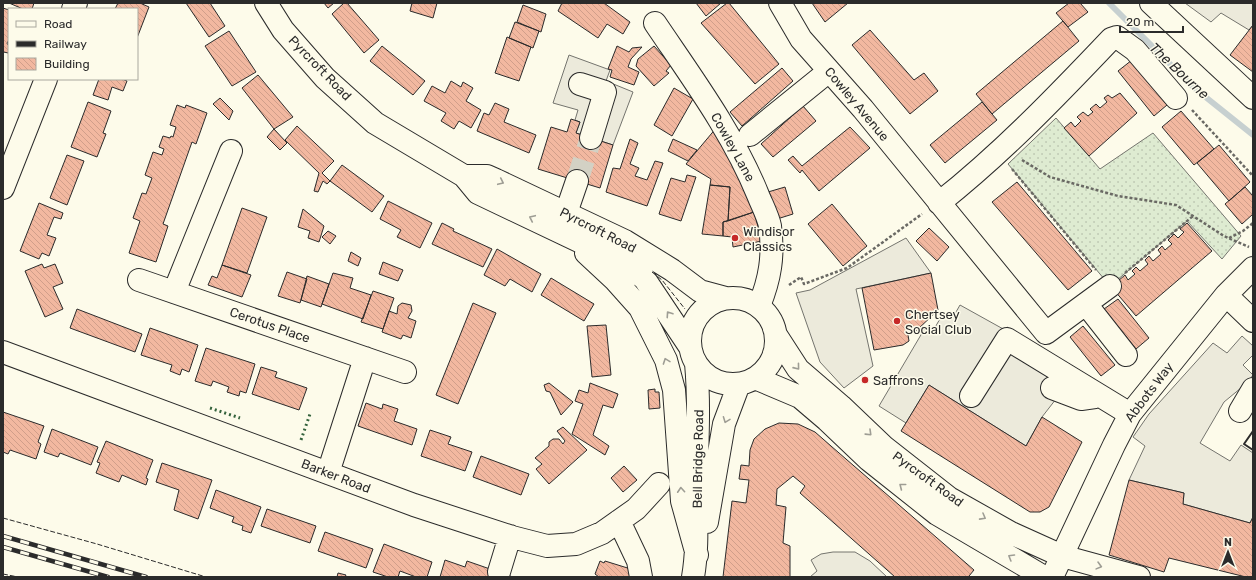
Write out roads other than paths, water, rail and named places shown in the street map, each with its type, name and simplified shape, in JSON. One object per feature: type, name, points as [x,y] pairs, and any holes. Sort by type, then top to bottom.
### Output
[{"type":"street","name":"Pyrcroft Road","points":[[266,3],[283,30],[326,78],[375,123],[464,176],[478,193],[624,241],[672,270],[700,291],[726,298]]},
{"type":"street","name":"Cowley Avenue","points":[[780,3],[801,39],[863,109],[931,208],[1046,333],[1110,286]]},
{"type":"street","points":[[1151,3],[1253,98]]},
{"type":"street","name":"Cowley Lane","points":[[655,23],[718,116],[747,168],[770,225],[772,264],[768,283],[759,306]]},
{"type":"street","points":[[931,208],[972,177],[1011,142],[1111,39],[1117,37],[1135,50],[1184,104]]},
{"type":"street","points":[[750,136],[829,71]]},
{"type":"street","points":[[3,188],[46,80]]},
{"type":"street","points":[[580,84],[605,92],[591,138]]},
{"type":"street","points":[[174,292],[231,151]]},
{"type":"street","points":[[577,181],[561,221],[595,261],[616,280],[640,308],[666,360],[674,390],[682,501],[697,554]]},
{"type":"street","name":"Pyrcroft Road","points":[[561,221],[602,252],[644,278],[693,355]]},
{"type":"street","name":"Abbots Way","points":[[1052,577],[1130,414],[1226,295],[1253,268]]},
{"type":"street","name":"Cerotus Place","points":[[139,280],[405,372]]},
{"type":"street","points":[[1226,295],[1253,321]]},
{"type":"street","points":[[726,298],[738,298],[759,306],[773,324],[776,335],[776,348],[772,360],[765,370],[747,381],[726,384],[714,380],[704,373],[693,355],[690,334],[694,321],[703,310],[714,302],[726,298]]},
{"type":"street","points":[[1086,304],[1126,355]]},
{"type":"street","name":"Pyrcroft Road","points":[[776,335],[798,369],[841,406],[884,447],[949,498],[1011,533],[1062,556],[1140,577]]},
{"type":"street","points":[[971,396],[1007,339],[1130,414]]},
{"type":"street","name":"Barker Road","points":[[3,352],[414,505],[510,536],[547,546],[576,544],[602,533],[636,509],[659,484]]},
{"type":"street","name":"Bell Bridge Road","points":[[693,355],[699,398],[696,492],[697,554],[693,577]]},
{"type":"street","points":[[328,473],[365,358]]},
{"type":"street","name":"Pyrcroft Road","points":[[747,381],[800,397],[870,460],[938,514],[1044,577]]},
{"type":"street","name":"Bell Bridge Road","points":[[697,554],[705,533],[724,424],[747,381]]},
{"type":"street","points":[[1052,388],[1081,399],[1100,396]]},
{"type":"street","points":[[1240,411],[1253,390]]},
{"type":"street","points":[[619,521],[638,560],[641,577]]},
{"type":"street","points":[[499,572],[510,536]]},
{"type":"waterway","name":"The Bourne","points":[[1109,3],[1193,87],[1253,135]]},
{"type":"tunnel","points":[[577,181],[591,138]]},
{"type":"railway","points":[[3,536],[146,577]]},
{"type":"railway","points":[[3,547],[108,577]]},
{"type":"place","name":"Windisor Classics","points":[[735,238]]},
{"type":"place","name":"Chertsey Social Club","points":[[897,321]]},
{"type":"place","name":"Saffrons","points":[[865,380]]}]
